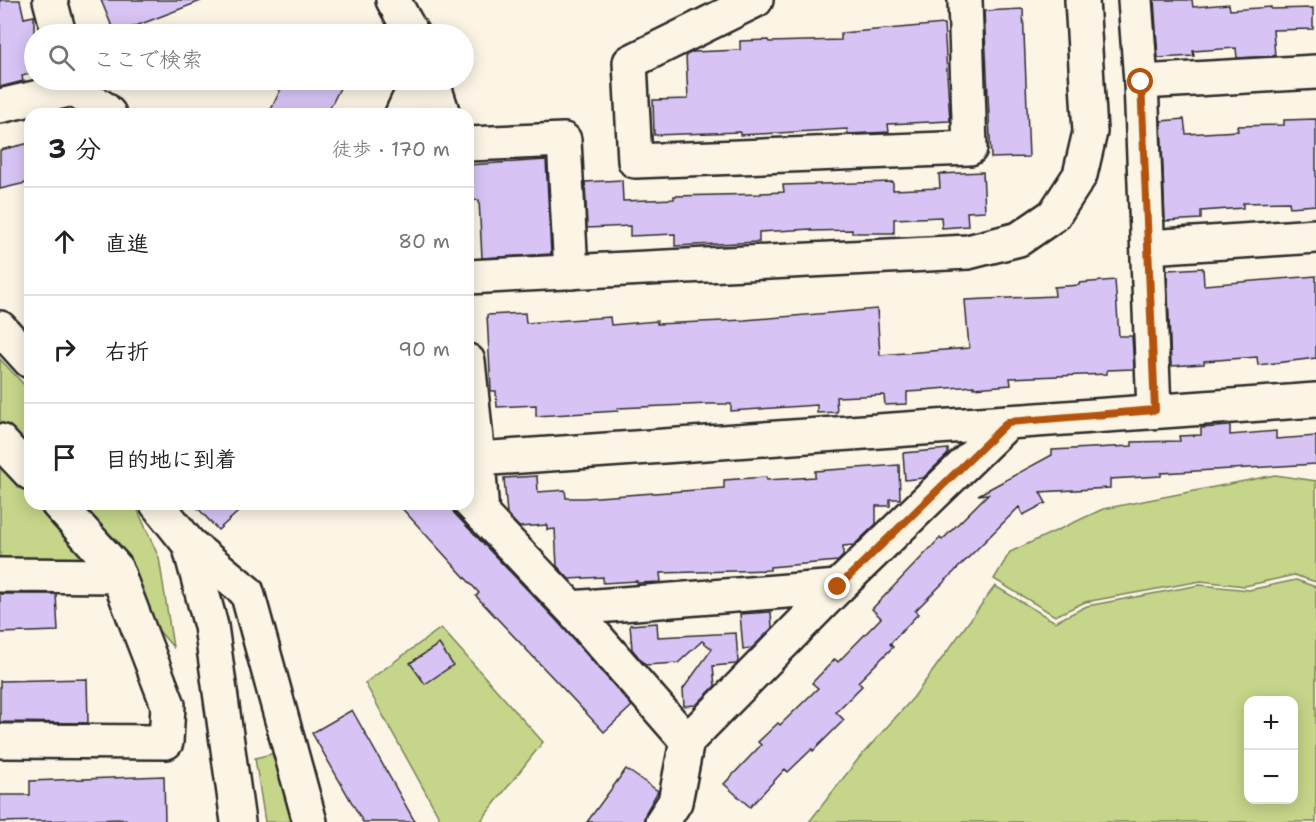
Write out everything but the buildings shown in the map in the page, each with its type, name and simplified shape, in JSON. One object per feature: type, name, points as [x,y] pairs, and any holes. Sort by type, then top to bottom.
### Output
[{"type":"street","points":[[50,0],[56,24]]},
{"type":"street","points":[[393,0],[406,24]]},
{"type":"street","points":[[756,0],[630,62],[634,160],[970,148],[964,0]]},
{"type":"street","points":[[474,277],[968,252],[1019,239],[1054,215],[1080,175],[1090,132],[1082,0]]},
{"type":"street","points":[[1135,0],[1141,82],[1155,410]]},
{"type":"street","points":[[1141,82],[1316,72]]},
{"type":"street","points":[[0,106],[52,90]]},
{"type":"street","points":[[80,90],[104,108]]},
{"type":"street","points":[[405,108],[413,90]]},
{"type":"street","points":[[435,90],[441,108]]},
{"type":"street","points":[[474,144],[564,140],[571,272]]},
{"type":"street","points":[[1148,247],[1316,236]]},
{"type":"street","points":[[0,328],[24,355]]},
{"type":"street","points":[[478,459],[1316,400]]},
{"type":"street","points":[[474,420],[478,459],[475,507],[571,608],[687,741]]},
{"type":"street","points":[[662,822],[675,802],[687,741],[838,587],[1008,422]]},
{"type":"street","points":[[0,441],[24,467]]},
{"type":"street","points":[[0,741],[166,742],[168,705],[119,576],[115,567],[63,510]]},
{"type":"street","points":[[163,510],[189,544],[247,591],[310,822]]},
{"type":"street","points":[[189,544],[211,626],[238,822]]},
{"type":"street","points":[[0,575],[119,576]]},
{"type":"street","points":[[571,608],[838,587]]},
{"type":"green space","points":[[0,359],[24,385],[24,447],[0,421]]},
{"type":"green space","points":[[0,452],[24,480],[24,510],[50,510],[98,565],[0,564]]},
{"type":"green space","points":[[1275,475],[1316,481],[1316,582],[1294,575],[1245,586],[1201,581],[1085,602],[1055,616],[994,579],[1010,552],[1103,509]]},
{"type":"green space","points":[[85,510],[138,510],[159,558],[173,647],[146,616],[119,543]]},
{"type":"green space","points":[[1296,580],[1316,587],[1316,822],[809,822],[859,758],[913,698],[995,586],[1055,622],[1087,606],[1200,585],[1249,590]]},
{"type":"green space","points":[[441,628],[543,742],[480,822],[442,822],[365,683]]},
{"type":"green space","points":[[279,752],[301,822],[265,822],[255,758]]},
{"type":"route","points":[[838,587],[1008,422],[1155,410],[1141,82]]}]
